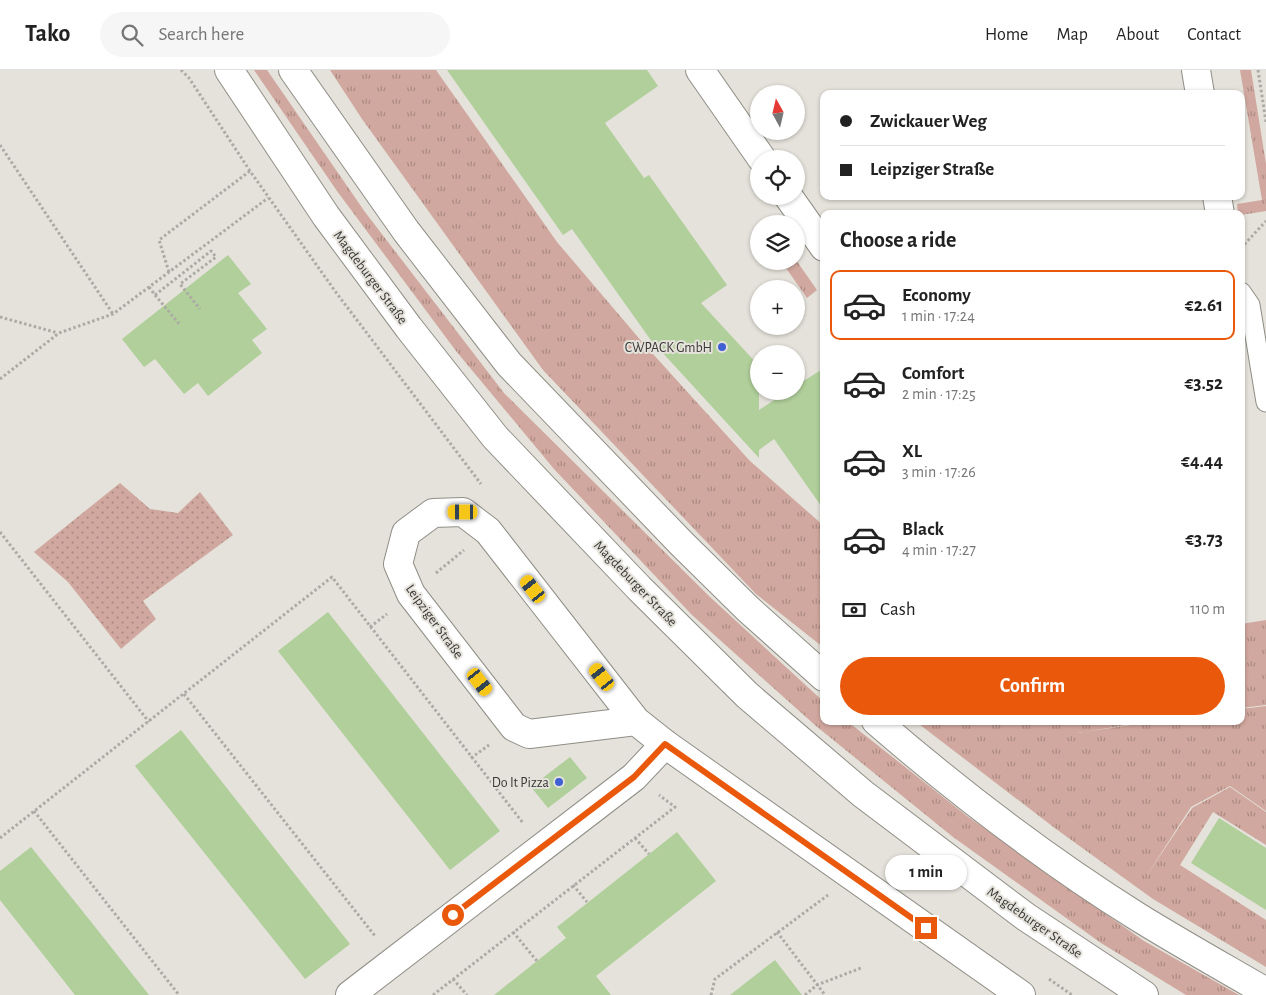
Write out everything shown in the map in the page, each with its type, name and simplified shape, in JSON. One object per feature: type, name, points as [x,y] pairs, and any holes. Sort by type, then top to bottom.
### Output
[{"type":"main road","name":"Magdeburger Straße","points":[[229,70],[326,216],[409,328],[495,437],[640,589],[747,694],[863,794],[1026,917],[1144,995]]},
{"type":"main road","points":[[293,70],[406,231],[509,364],[688,550],[748,609],[820,673]]},
{"type":"main road","points":[[700,70],[756,150]]},
{"type":"main road","points":[[1196,70],[1199,90]]},
{"type":"main road","points":[[794,205],[820,241]]},
{"type":"main road","name":"Leipziger Straße","points":[[636,721],[529,734],[514,727],[411,594],[398,564],[406,533],[432,513],[463,512],[488,531],[636,721],[665,744],[1021,995]]},
{"type":"main road","points":[[881,725],[966,795],[1058,863],[1137,917],[1266,992]]},
{"type":"main road","points":[[350,995],[634,777],[665,744]]},
{"type":"lane","points":[[1245,298],[1250,305],[1266,402]]},
{"type":"path","points":[[181,70],[189,78],[268,198],[456,451]]},
{"type":"path","points":[[1258,70],[1266,122]]},
{"type":"path","points":[[0,145],[113,314]]},
{"type":"path","points":[[169,272],[159,240],[250,171]]},
{"type":"path","points":[[0,379],[59,334],[113,314],[268,198]]},
{"type":"path","points":[[1245,244],[1266,221]]},
{"type":"path","points":[[155,295],[210,251],[216,257],[180,284],[200,309]]},
{"type":"path","points":[[149,287],[180,325]]},
{"type":"path","points":[[0,317],[59,334]]},
{"type":"path","points":[[0,532],[149,722]]},
{"type":"path","points":[[0,838],[332,577],[542,848]]},
{"type":"path","points":[[184,694],[394,960]]},
{"type":"path","points":[[433,995],[675,806],[634,777]]},
{"type":"path","points":[[34,811],[179,995]]},
{"type":"path","points":[[635,838],[649,854]]},
{"type":"path","points":[[711,995],[715,979],[851,876]]},
{"type":"path","points":[[573,886],[587,902]]},
{"type":"path","points":[[514,932],[537,961]]},
{"type":"path","points":[[777,932],[825,995]]},
{"type":"path","points":[[804,995],[817,984],[861,968]]},
{"type":"path","points":[[453,979],[467,995]]},
{"type":"green space","points":[[254,70],[267,70],[365,212],[504,393],[710,597],[820,698],[820,725],[852,725],[967,816],[1144,941],[1239,995],[1186,995],[1101,943],[953,837],[816,726],[692,615],[554,469],[456,351],[337,191]]},
{"type":"green space","points":[[330,70],[436,70],[557,242],[643,343],[750,461],[820,522],[820,645],[756,594],[543,370],[362,119]]},
{"type":"green space","points":[[1240,70],[1251,70],[1266,164],[1266,211],[1245,214],[1245,210],[1238,210],[1237,204],[1262,200],[1245,90],[1243,90]]},
{"type":"green space","points":[[787,270],[803,270],[817,290],[807,298],[805,295],[805,280],[794,280]]},
{"type":"green space","points":[[120,483],[150,509],[178,513],[200,492],[233,535],[143,601],[156,619],[121,649],[68,582],[34,552]]},
{"type":"green space","points":[[1266,620],[1266,705],[1245,708],[1245,623]]},
{"type":"green space","points":[[1266,706],[1266,811],[1230,786],[1191,807],[1145,878],[1192,808],[1230,787],[1266,812],[1266,845],[1213,812],[1180,865],[1266,920],[1266,967],[1153,899],[1056,829],[920,725],[1126,725],[1077,733],[1130,725],[1245,725],[1245,709]]},
{"type":"building","points":[[447,70],[647,70],[658,86],[605,123],[644,178],[649,175],[727,285],[701,303],[750,356],[750,400],[759,400],[759,410],[774,400],[805,400],[805,380],[820,371],[820,504],[774,439],[759,450],[759,458],[650,339],[572,229],[563,235]]},
{"type":"building","points":[[228,255],[251,284],[238,293],[267,329],[252,340],[262,353],[208,396],[198,383],[184,394],[155,359],[144,367],[122,339]]},
{"type":"building","points":[[328,612],[500,831],[450,870],[278,651]]},
{"type":"building","points":[[181,730],[350,944],[305,979],[135,766]]},
{"type":"building","name":"Do It Pizza","points":[[570,757],[587,778],[548,808],[531,787]]},
{"type":"building","points":[[1219,818],[1266,848],[1266,910],[1191,863]]},
{"type":"building","points":[[677,832],[716,881],[596,976],[611,995],[494,995],[566,938],[557,927]]},
{"type":"building","points":[[31,847],[149,995],[75,995],[0,900],[0,871]]},
{"type":"building","points":[[775,960],[802,995],[730,995]]},
{"type":"place","name":"CWPACK GmbH","points":[[722,347]]},
{"type":"place","name":"Do It Pizza","points":[[559,782]]},
{"type":"route","points":[[453,915],[634,777],[665,744],[926,928]]}]
